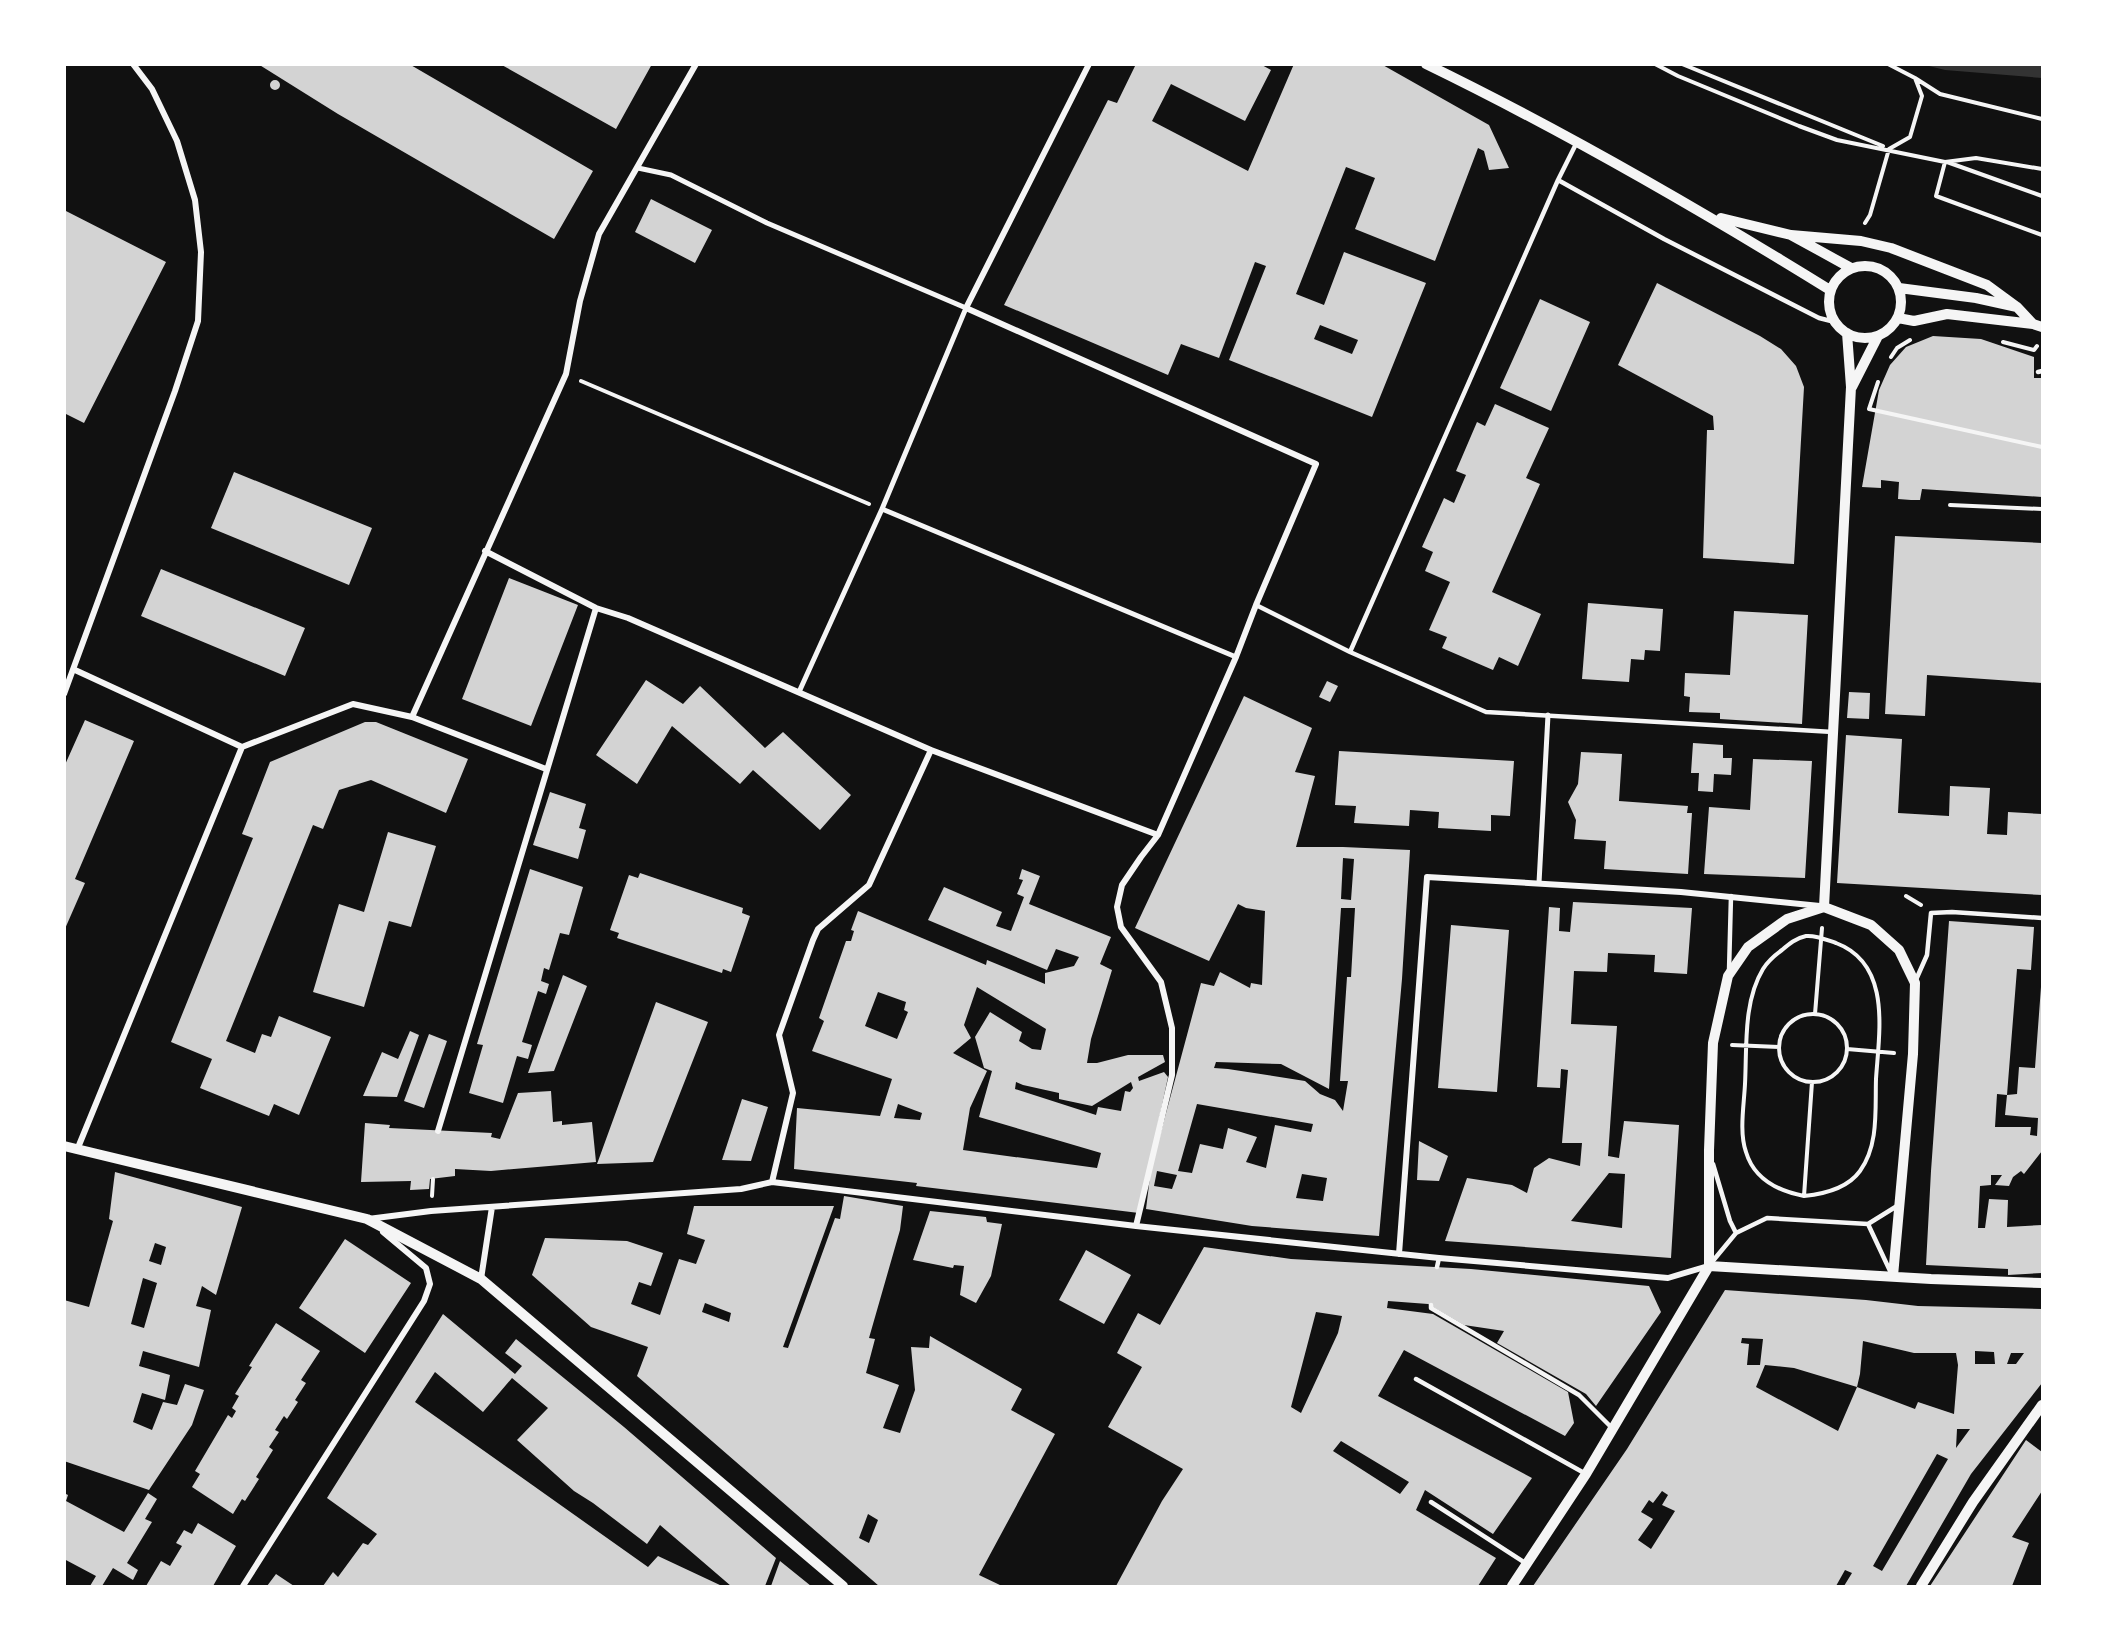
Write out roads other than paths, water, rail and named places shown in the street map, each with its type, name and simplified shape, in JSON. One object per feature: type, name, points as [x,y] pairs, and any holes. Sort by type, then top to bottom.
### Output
[{"type":"street","points":[[64,694],[75,670],[176,391],[198,321],[201,252],[195,200],[177,141],[152,89],[133,64]]},
{"type":"street","points":[[412,717],[566,374],[580,301],[599,234],[696,64]]},
{"type":"street","points":[[799,692],[882,509],[966,308],[1089,64]]},
{"type":"street","points":[[1426,64],[1577,141],[1710,216],[1830,290]]},
{"type":"street","points":[[638,168],[671,176],[767,223],[966,308],[1316,464],[1236,657],[1158,836],[1122,885],[1117,907],[1121,927],[1161,982],[1172,1028],[1172,1075],[1136,1226]]},
{"type":"street","points":[[1710,216],[1791,235],[1861,241],[1891,248],[1987,285],[2018,307],[2038,326]]},
{"type":"street","points":[[1791,235],[1851,268]]},
{"type":"street","points":[[1860,266],[1882,269],[1899,288],[1902,298],[1898,318],[1891,328],[1878,336],[1861,338],[1846,333],[1835,322],[1829,307],[1830,290],[1836,280],[1851,268],[1860,266]]},
{"type":"street","points":[[1899,288],[1976,298],[2018,307]]},
{"type":"street","points":[[1898,318],[1914,321],[1947,314],[2038,326]]},
{"type":"street","points":[[1824,907],[1851,387],[1846,333]]},
{"type":"street","points":[[1851,387],[1878,336]]},
{"type":"street","points":[[882,509],[1236,657]]},
{"type":"street","points":[[485,551],[596,608],[628,618],[931,750],[1158,836]]},
{"type":"street","points":[[438,1131],[596,608]]},
{"type":"street","points":[[75,670],[242,747],[353,704],[412,717],[546,769]]},
{"type":"street","points":[[1539,883],[1548,715]]},
{"type":"street","points":[[77,1150],[242,747]]},
{"type":"street","points":[[772,1182],[794,1093],[779,1035],[813,940],[818,929],[869,885],[931,750]]},
{"type":"street","points":[[1399,1254],[1426,877],[1731,896],[1824,907],[1871,925],[1899,950],[1915,983],[1913,1054],[1893,1276]]},
{"type":"street","points":[[1512,1587],[1586,1474],[1709,1266],[1709,1150],[1713,1043],[1728,976],[1748,947],[1787,919],[1824,907]]},
{"type":"street","points":[[64,1146],[367,1219],[481,1279],[843,1587]]},
{"type":"street","points":[[367,1219],[431,1211],[741,1189],[772,1182],[1136,1226],[1439,1258],[1668,1278],[1709,1266],[2043,1283]]},
{"type":"street","points":[[481,1279],[492,1207]]},
{"type":"street","points":[[243,1587],[424,1301],[430,1284],[426,1268],[367,1219]]},
{"type":"street","points":[[1921,1587],[1972,1502],[2043,1405]]},
{"type":"lane","points":[[1350,652],[1577,141]]},
{"type":"lane","points":[[1558,180],[1664,239],[1819,318],[1835,322]]},
{"type":"lane","points":[[1256,605],[1350,652],[1486,712],[1833,732]]},
{"type":"lane","points":[[1728,976],[1731,896]]},
{"type":"lane","points":[[1915,983],[1927,955],[1931,913],[1952,912],[2043,918]]},
{"type":"lane","points":[[1709,1150],[1730,1221],[1736,1233]]},
{"type":"lane","points":[[1709,1266],[1736,1233],[1767,1218],[1868,1224],[1899,1205]]},
{"type":"lane","points":[[1868,1224],[1893,1276]]},
{"type":"lane","points":[[1437,1267],[1439,1258]]},
{"type":"lane","points":[[1431,1305],[1431,1308],[1579,1395],[1613,1429]]},
{"type":"lane","points":[[1416,1379],[1586,1474]]},
{"type":"lane","points":[[1431,1502],[1527,1564]]}]
